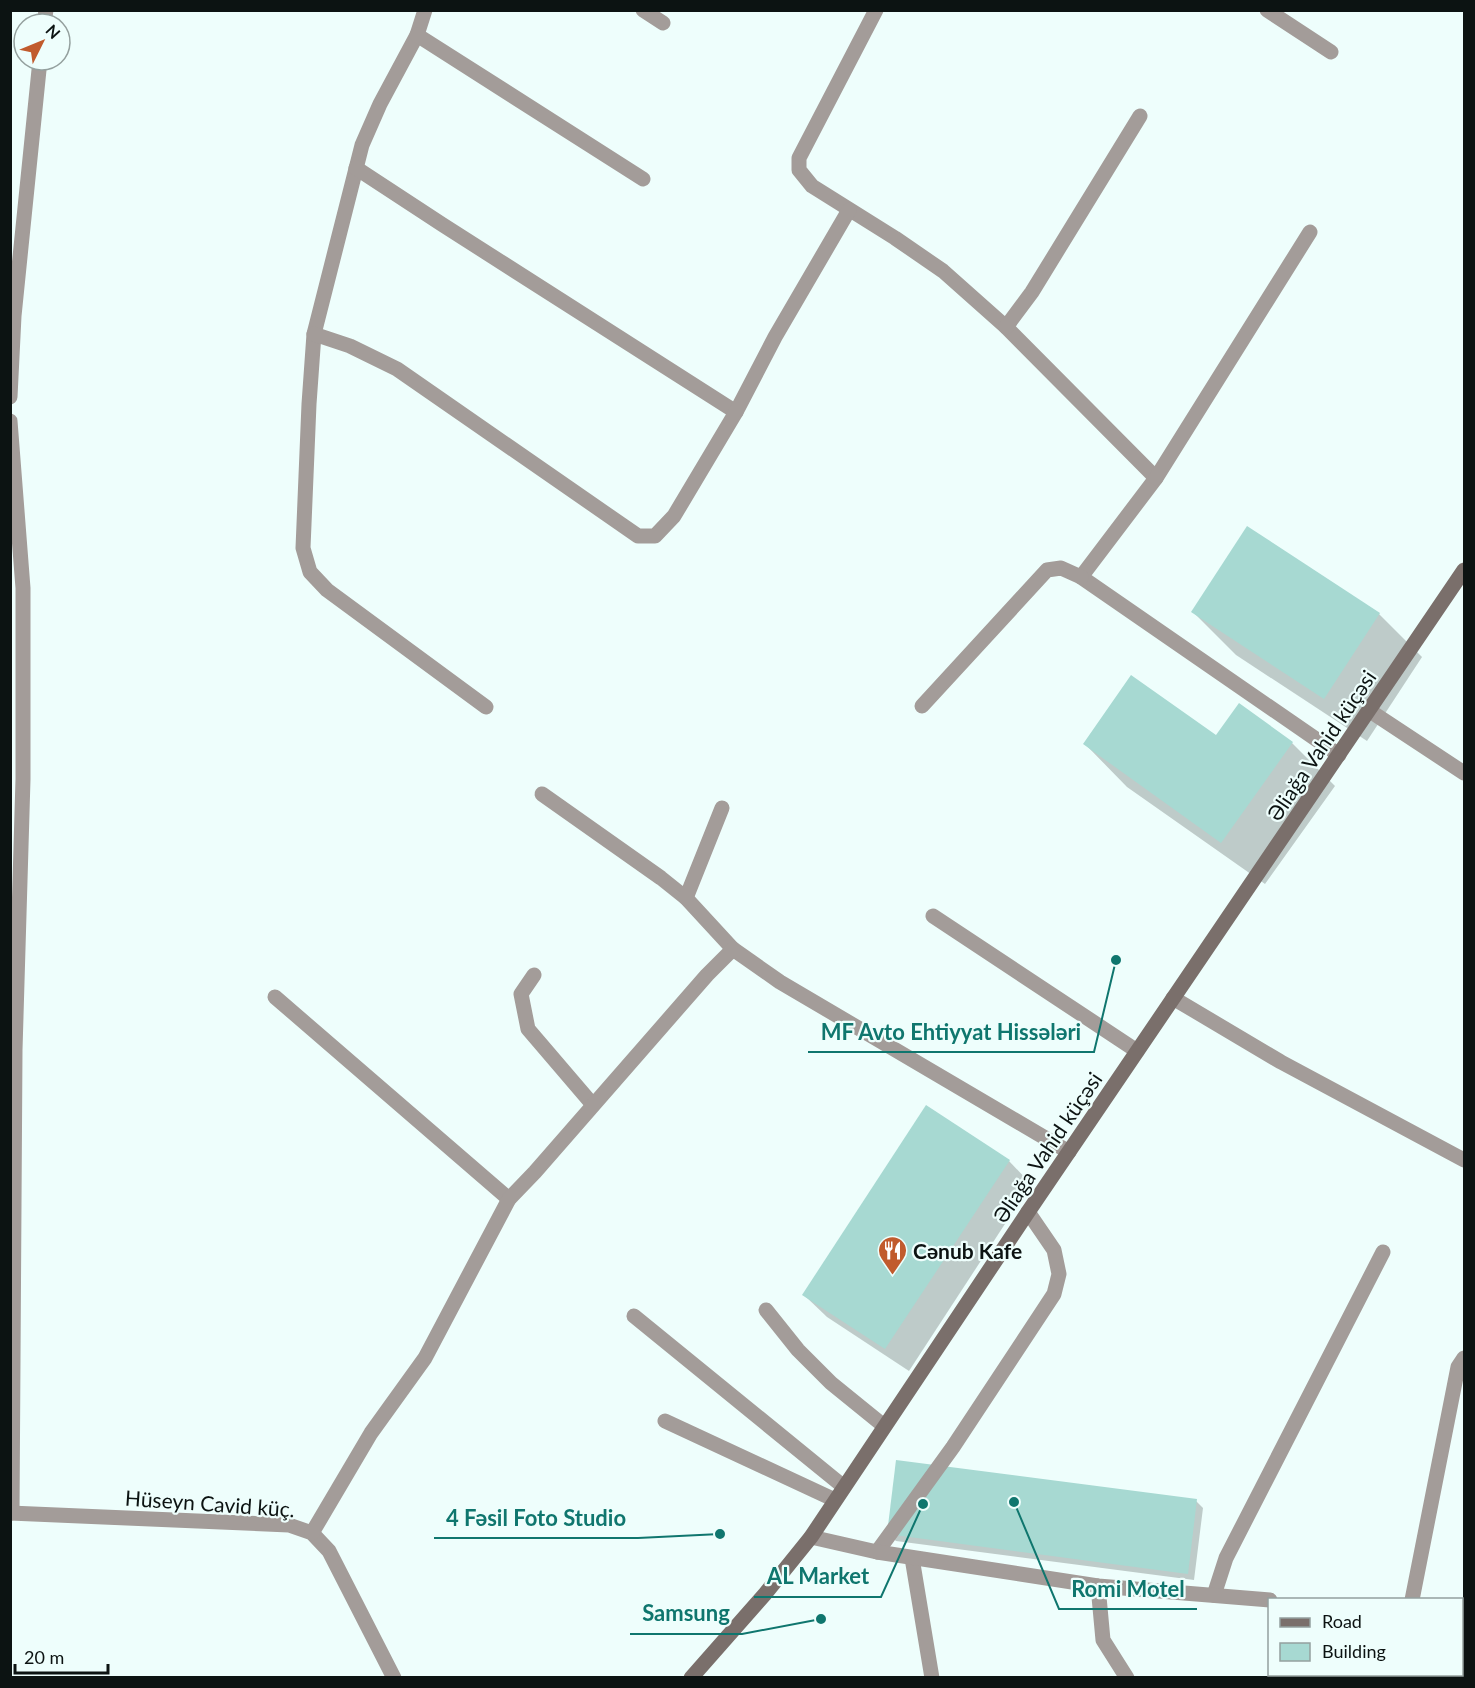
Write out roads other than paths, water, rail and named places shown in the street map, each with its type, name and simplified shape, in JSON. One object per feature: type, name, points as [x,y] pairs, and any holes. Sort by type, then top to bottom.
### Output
[{"type":"main road","name":"Əliağa Vahid küçəsi","points":[[692,1677],[765,1594],[811,1536],[1464,570]]},
{"type":"street","points":[[425,10],[417,35],[380,104],[362,145],[314,334],[303,548],[310,572],[327,590],[486,707]]},
{"type":"street","points":[[643,10],[663,23]]},
{"type":"street","points":[[876,10],[799,158],[799,170],[812,186],[896,238],[943,271],[1006,327],[1156,478]]},
{"type":"street","points":[[1267,10],[1332,52]]},
{"type":"street","points":[[417,35],[643,179]]},
{"type":"street","points":[[10,397],[14,316],[39,72]]},
{"type":"street","points":[[1006,327],[1032,292],[1140,116]]},
{"type":"street","points":[[356,168],[736,412]]},
{"type":"street","points":[[314,334],[350,346],[397,369],[638,536],[655,536],[674,516],[736,412],[849,210]]},
{"type":"street","points":[[1081,577],[1156,478],[1311,232]]},
{"type":"street","points":[[10,422],[23,588],[22,779],[15,1050],[11,1513]]},
{"type":"street","points":[[922,706],[1047,570],[1061,568],[1081,577],[1340,755]]},
{"type":"street","points":[[1370,711],[1464,772]]},
{"type":"street","points":[[542,794],[661,878],[686,898],[733,949],[780,982],[1069,1152]]},
{"type":"street","points":[[686,898],[722,808]]},
{"type":"street","points":[[933,916],[1137,1051]]},
{"type":"street","points":[[312,1533],[370,1433],[424,1358],[509,1199],[707,975],[733,949]]},
{"type":"street","points":[[534,975],[521,994],[528,1029],[594,1105]]},
{"type":"street","points":[[275,997],[509,1199]]},
{"type":"street","points":[[1173,999],[1281,1062],[1464,1160]]},
{"type":"street","points":[[877,1552],[953,1447],[1053,1294],[1059,1274],[1054,1250],[1028,1212]]},
{"type":"street","points":[[1214,1595],[1226,1558],[1383,1252]]},
{"type":"street","points":[[766,1310],[798,1350],[831,1383],[884,1426]]},
{"type":"street","points":[[634,1316],[844,1487]]},
{"type":"street","points":[[1412,1598],[1458,1367],[1464,1358]]},
{"type":"street","points":[[666,1421],[835,1500]]},
{"type":"street","name":"Hüseyn Cavid küç.","points":[[11,1513],[289,1525],[312,1533],[329,1551],[394,1677]]},
{"type":"street","points":[[811,1536],[877,1552],[1098,1586],[1268,1600]]},
{"type":"street","points":[[912,1558],[932,1677]]},
{"type":"street","points":[[1098,1586],[1103,1640],[1127,1677]]},
{"type":"place","name":"MF Avto Ehtiyyat Hissələri","points":[[1116,960]]},
{"type":"place","name":"Cənub Kafe","points":[[892,1276]]},
{"type":"place","name":"Romi Motel","points":[[1014,1502]]},
{"type":"place","name":"AL Market","points":[[923,1504]]},
{"type":"place","name":"4 Fəsil Foto Studio","points":[[720,1534]]},
{"type":"place","name":"Samsung","points":[[821,1619]]}]
